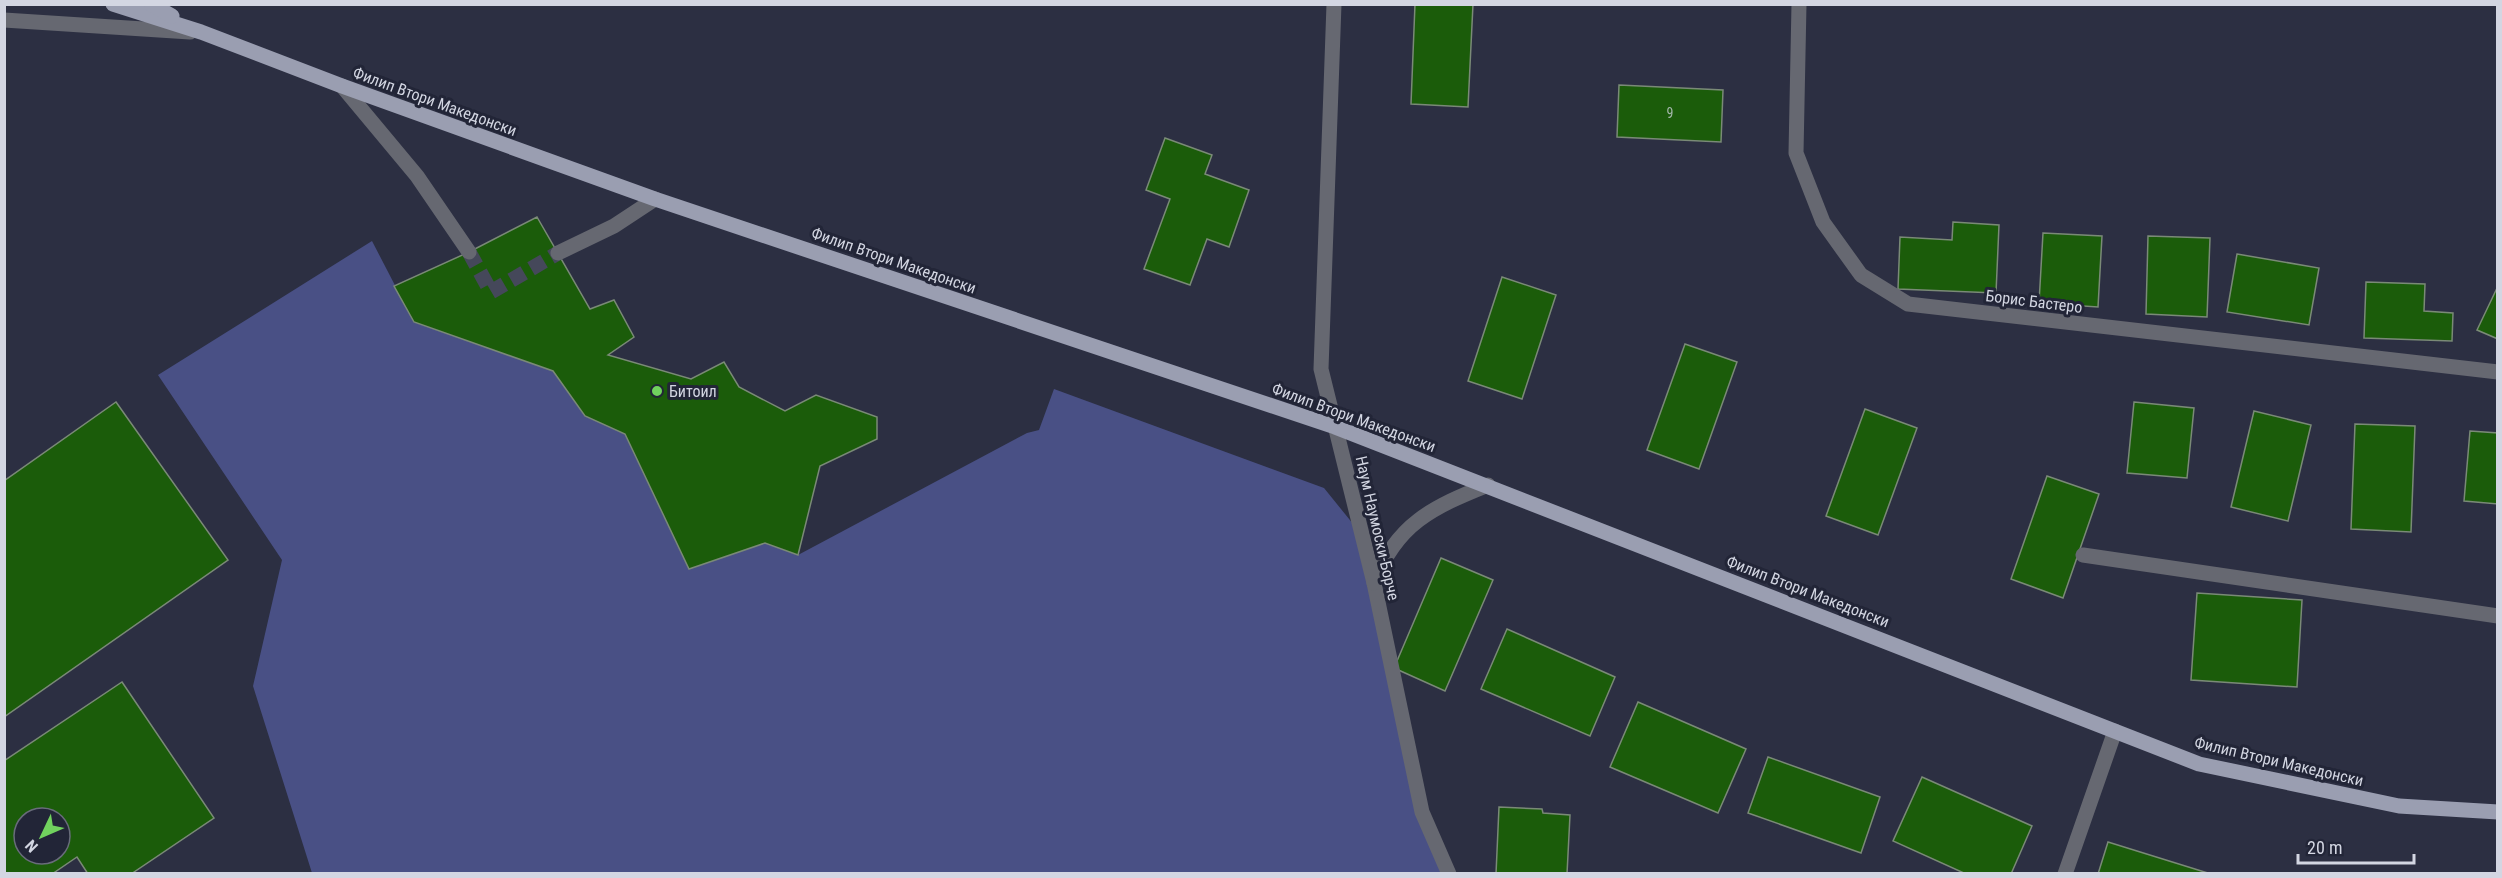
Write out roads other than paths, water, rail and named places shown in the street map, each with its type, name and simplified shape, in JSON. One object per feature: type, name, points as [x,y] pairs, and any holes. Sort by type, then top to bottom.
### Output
[{"type":"main road","points":[[113,4],[201,32]]},
{"type":"main road","points":[[151,4],[201,32]]},
{"type":"main road","name":"Филип Втори Македонски","points":[[201,32],[342,86],[655,199],[1335,427],[2199,764],[2399,806],[2498,812]]},
{"type":"street","name":"Наум Наумоски-Борче","points":[[1334,4],[1321,369],[1374,583],[1422,812],[1449,873]]},
{"type":"street","name":"Борис Бастеро","points":[[1799,4],[1796,153],[1823,222],[1861,275],[1908,304],[2498,372]]},
{"type":"street","points":[[4,20],[201,32]]},
{"type":"street","points":[[342,86],[417,176],[469,252]]},
{"type":"street","points":[[558,253],[614,226],[655,199]]},
{"type":"street","points":[[1374,583],[1383,559],[1398,538],[1443,503],[1488,485]]},
{"type":"street","points":[[2083,555],[2498,616]]},
{"type":"street","points":[[2065,873],[2115,731]]},
{"type":"tunnel","points":[[469,252],[491,292],[558,253]]},
{"type":"place","name":"Битоил","points":[[657,391]]}]
